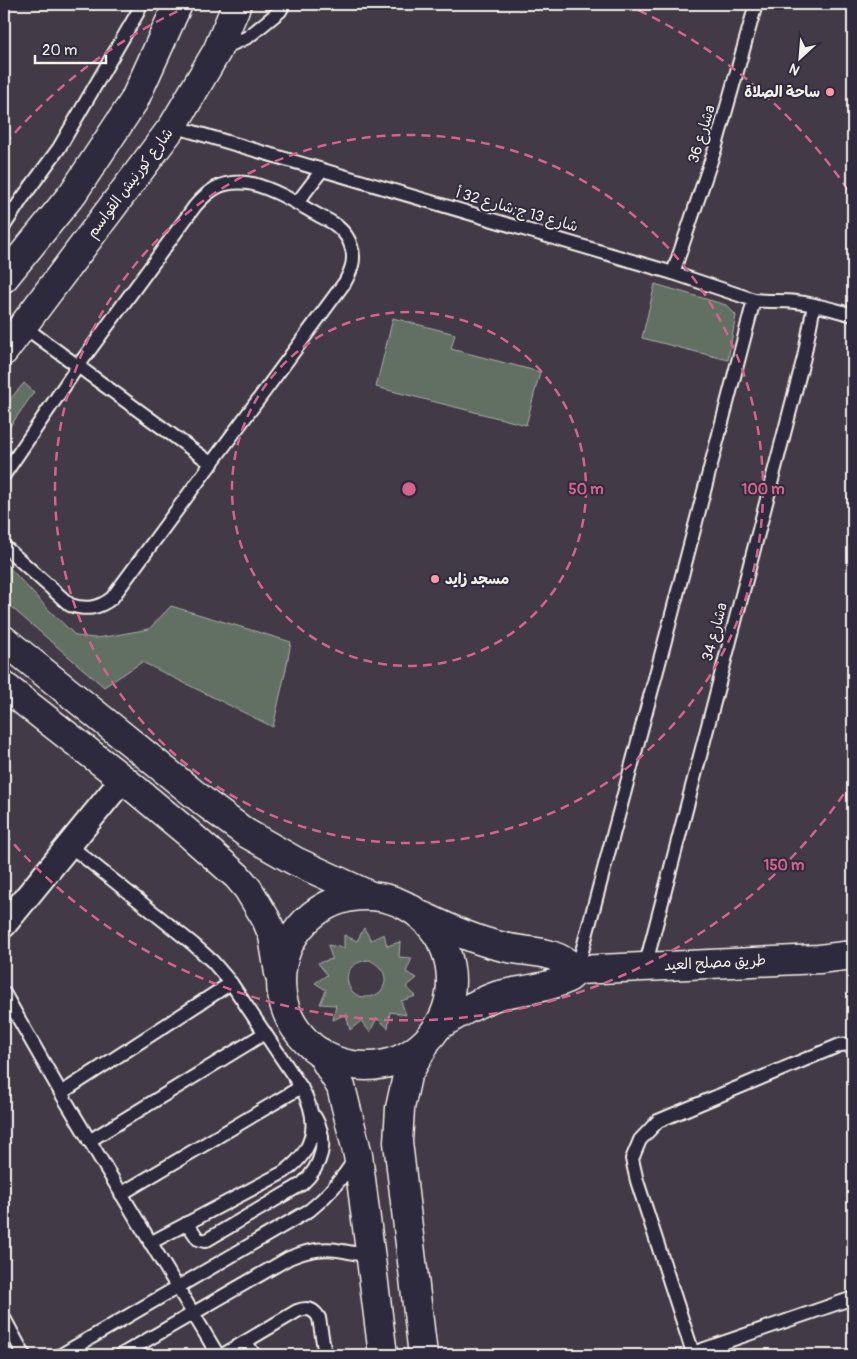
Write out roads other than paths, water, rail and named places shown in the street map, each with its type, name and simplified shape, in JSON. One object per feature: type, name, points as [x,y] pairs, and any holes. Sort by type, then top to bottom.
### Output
[{"type":"street","points":[[4,278],[73,192],[134,101],[178,4]]},
{"type":"street","name":"شارع كورنيش القواسم","points":[[4,351],[173,126],[217,51],[237,4]]},
{"type":"street","points":[[4,640],[208,805],[246,833],[295,861],[369,896],[396,901],[448,928],[476,939],[505,947],[548,953],[577,970]]},
{"type":"street","points":[[5,687],[123,779],[237,876],[248,889],[266,919],[272,936],[285,1009],[299,1033],[320,1052],[340,1062],[363,1066],[386,1064],[407,1056],[433,1034]]},
{"type":"street","points":[[4,925],[123,779]]},
{"type":"street","points":[[281,982],[284,954],[297,930],[317,911],[342,899],[369,896]]},
{"type":"street","points":[[420,914],[437,933],[448,954],[452,978],[449,1003],[433,1034],[406,1076],[400,1108],[398,1142],[423,1355]]},
{"type":"street","name":"طريق مصلح العيد","points":[[433,1034],[459,1013],[479,1003],[500,995],[557,982],[567,978],[577,970],[819,959],[853,955]]},
{"type":"street","points":[[320,1052],[342,1087],[358,1154],[383,1355]]},
{"type":"lane","points":[[4,226],[59,148],[141,4]]},
{"type":"lane","points":[[217,51],[248,37],[280,12],[284,4]]},
{"type":"lane","name":"شارع 36a","points":[[673,272],[715,148],[756,4]]},
{"type":"lane","name":"شارع 13 ج;شارع 32 أ","points":[[173,126],[673,272],[754,300],[796,302],[853,315]]},
{"type":"lane","points":[[297,204],[322,170]]},
{"type":"lane","points":[[4,475],[78,366],[204,196],[226,184],[239,182],[251,184],[264,188],[297,204],[337,226],[346,235],[352,246],[353,259],[352,271],[346,282],[112,598],[105,604],[88,609],[70,605],[4,546]]},
{"type":"lane","points":[[577,970],[754,300]]},
{"type":"lane","name":"شارع 34a","points":[[645,966],[804,356],[814,305]]},
{"type":"lane","points":[[23,326],[212,464]]},
{"type":"lane","points":[[70,845],[194,944],[213,962],[231,983],[301,1087],[312,1112],[313,1122],[310,1142],[300,1159],[292,1166],[150,1243]]},
{"type":"lane","points":[[61,1093],[231,983]]},
{"type":"lane","points":[[4,993],[89,1141],[218,1355]]},
{"type":"lane","points":[[89,1141],[265,1033]]},
{"type":"lane","points":[[853,1044],[840,1045],[658,1121],[640,1140],[632,1159],[636,1181],[693,1354],[853,1298]]},
{"type":"lane","points":[[121,1194],[301,1087]]},
{"type":"lane","points":[[187,1223],[198,1239],[205,1241],[302,1184],[309,1178],[320,1161],[323,1142],[321,1132],[312,1112]]},
{"type":"lane","points":[[61,1355],[310,1210],[334,1188],[358,1154]]},
{"type":"lane","points":[[121,1355],[302,1252],[328,1248],[371,1257]]},
{"type":"lane","points":[[223,1355],[297,1311],[307,1308],[317,1313],[320,1318],[325,1355]]},
{"type":"lane","points":[[4,1318],[24,1355]]},
{"type":"lane","points":[[246,1342],[254,1355]]},
{"type":"place","name":"ساحة الصلاة","points":[[830,92]]},
{"type":"place","name":"مسجد زايد","points":[[435,579]]}]
